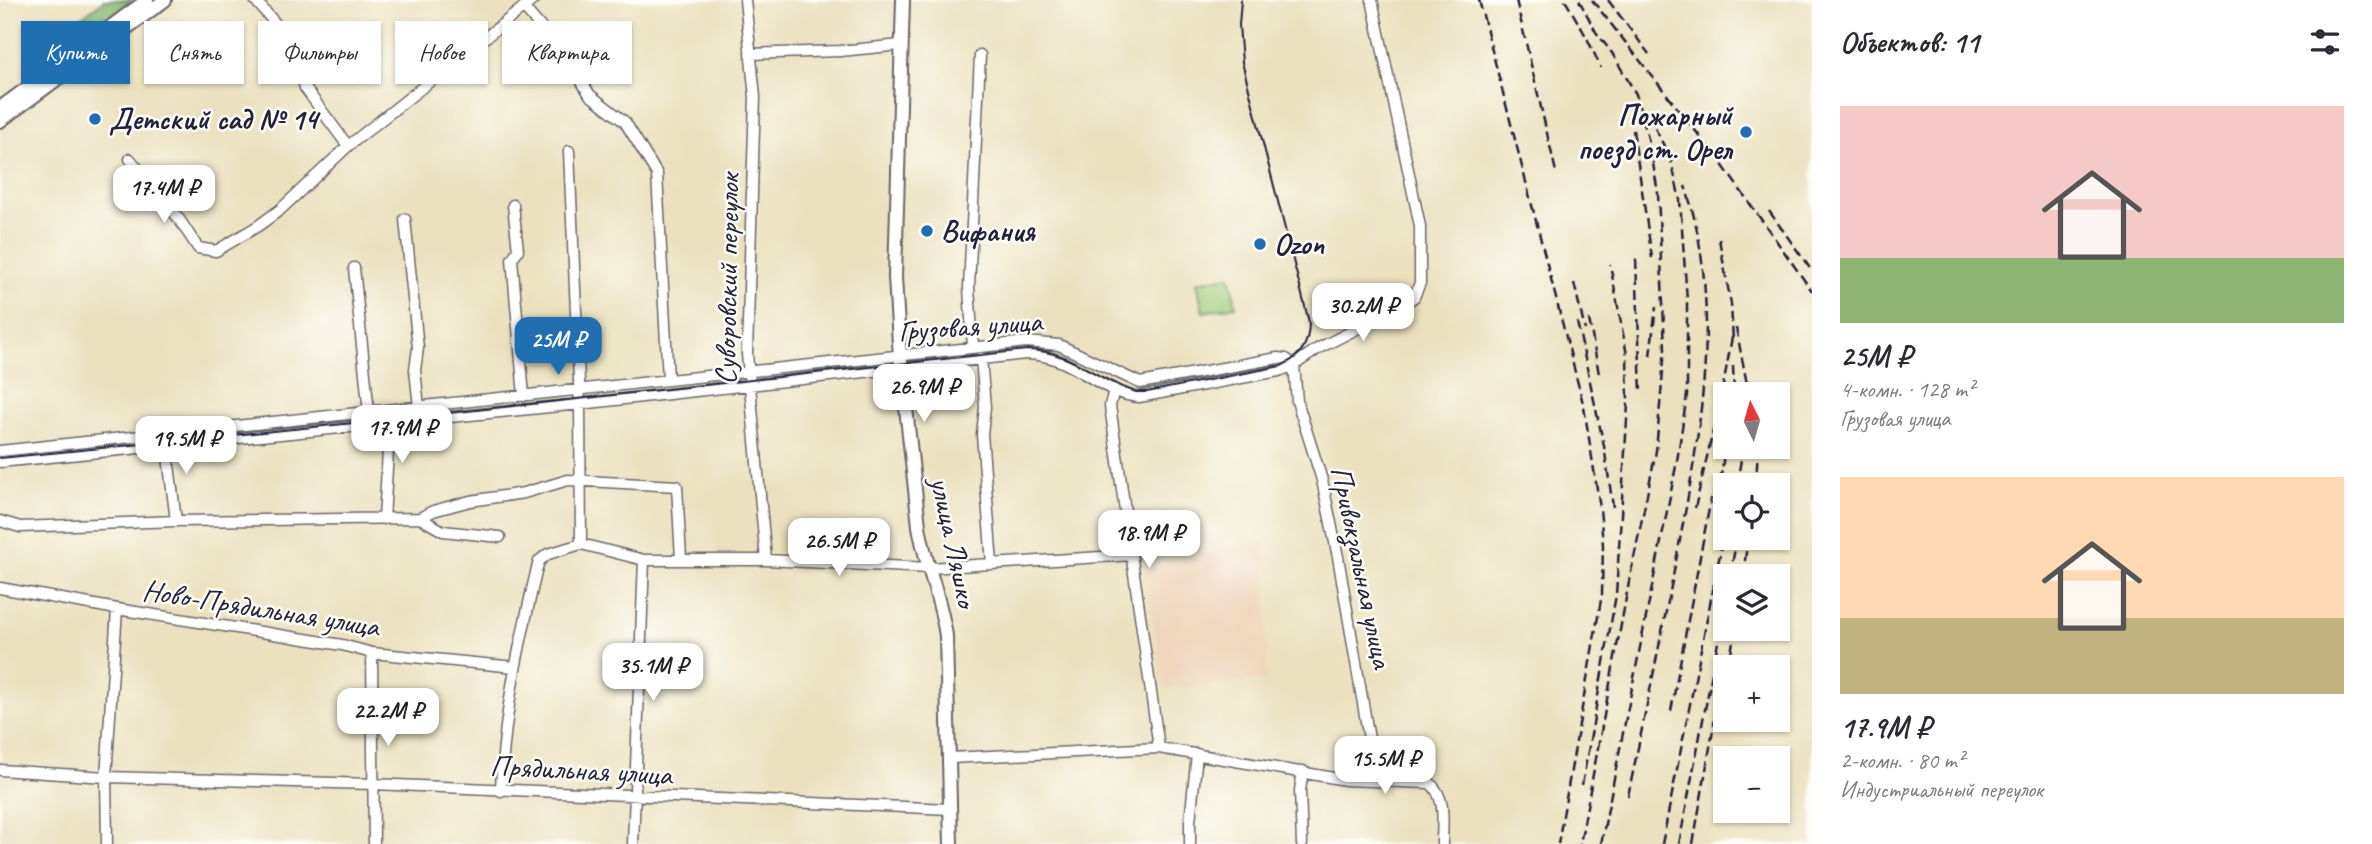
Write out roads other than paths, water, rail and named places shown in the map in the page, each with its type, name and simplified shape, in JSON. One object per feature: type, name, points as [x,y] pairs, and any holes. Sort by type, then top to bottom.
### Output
[{"type":"main road","points":[[0,108],[145,6],[165,0]]},
{"type":"main road","name":"улица Ляшко","points":[[903,0],[895,265],[901,361],[919,526],[943,614],[946,636],[951,844]]},
{"type":"main road","points":[[0,121],[145,6]]},
{"type":"street","points":[[255,0],[301,53],[301,72],[305,88],[348,146]]},
{"type":"street","points":[[130,159],[179,219],[198,248],[216,251],[281,209],[348,146],[533,0]]},
{"type":"street","name":"Суворовский переулок","points":[[745,0],[755,97],[747,371],[766,559]]},
{"type":"street","points":[[1294,365],[1319,348],[1401,307],[1415,297],[1420,283],[1420,226],[1372,0]]},
{"type":"street","points":[[524,8],[566,56],[590,94],[625,122],[657,174],[667,380]]},
{"type":"street","points":[[750,54],[840,51],[901,44]]},
{"type":"street","points":[[973,347],[969,288],[980,55]]},
{"type":"street","points":[[569,151],[580,390],[581,544]]},
{"type":"street","points":[[513,205],[518,250],[512,259],[524,396]]},
{"type":"street","points":[[405,219],[418,348],[415,370],[419,408]]},
{"type":"street","points":[[354,268],[369,413]]},
{"type":"street","name":"Грузовая улица","points":[[0,462],[748,385],[973,347],[1027,342],[1052,344],[1076,352],[1140,383],[1278,358],[1286,359],[1294,365]]},
{"type":"street","name":"Грузовая улица","points":[[0,450],[384,412],[747,371],[1044,355],[1074,366],[1131,396],[1148,396],[1264,374],[1294,365]]},
{"type":"street","points":[[981,358],[985,407],[982,434],[992,564]]},
{"type":"street","name":"Привокзальная улица","points":[[1294,365],[1297,401],[1322,480],[1338,557],[1376,780]]},
{"type":"street","points":[[1114,389],[1110,406],[1159,748]]},
{"type":"street","points":[[384,412],[388,451],[384,519]]},
{"type":"street","points":[[166,434],[176,521]]},
{"type":"street","points":[[0,521],[20,527],[176,521],[420,518],[433,511],[470,501],[524,494],[559,481],[580,480],[636,486],[677,486],[681,559]]},
{"type":"street","points":[[420,518],[443,531],[499,537]]},
{"type":"street","points":[[501,791],[503,743],[515,667],[539,561],[548,554],[581,544],[644,560],[766,559],[929,568],[1131,555]]},
{"type":"street","points":[[633,844],[644,560]]},
{"type":"street","name":"Ново-Прядильная улица","points":[[0,588],[342,645],[372,653],[515,667]]},
{"type":"street","points":[[107,844],[106,777],[117,609]]},
{"type":"street","points":[[372,653],[374,844]]},
{"type":"street","points":[[950,758],[1159,748],[1346,780],[1430,783],[1441,797],[1442,844]]},
{"type":"street","points":[[1190,844],[1197,754]]},
{"type":"street","name":"Прядильная улица","points":[[0,770],[106,777],[373,784],[950,809]]},
{"type":"street","points":[[1301,844],[1300,790],[1303,772]]},
{"type":"tram line","points":[[0,458],[384,420],[1027,350],[1042,351],[1070,360],[1136,392],[1281,366],[1299,354],[1307,337],[1309,322],[1242,62],[1239,25],[1241,0]]},
{"type":"railway","points":[[1479,0],[1584,407],[1600,508],[1603,545],[1602,594],[1558,844]]},
{"type":"railway","points":[[1516,0],[1556,172]]},
{"type":"railway","points":[[1565,0],[1601,68]]},
{"type":"railway","points":[[1579,0],[1636,94],[1650,146],[1658,193],[1665,348],[1656,451],[1580,844]]},
{"type":"railway","points":[[1592,0],[1721,163],[1812,291]]},
{"type":"railway","points":[[1608,0],[1649,54]]},
{"type":"railway","points":[[1601,844],[1677,461],[1687,395],[1687,300],[1680,200],[1671,160],[1646,110]]},
{"type":"railway","points":[[1633,130],[1652,258]]},
{"type":"railway","points":[[1628,796],[1684,520],[1704,376],[1704,279],[1697,232],[1685,186]]},
{"type":"railway","points":[[1769,211],[1812,271]]},
{"type":"railway","points":[[1719,239],[1731,304],[1733,341]]},
{"type":"railway","points":[[1636,259],[1641,393]]},
{"type":"railway","points":[[1582,785],[1616,595],[1628,404],[1627,355],[1610,264]]},
{"type":"railway","points":[[1574,283],[1585,330]]},
{"type":"railway","points":[[1650,356],[1656,307]]},
{"type":"railway","points":[[1589,319],[1599,374]]},
{"type":"railway","points":[[1577,322],[1604,446],[1613,507]]},
{"type":"railway","points":[[1736,328],[1747,382]]},
{"type":"railway","points":[[1695,508],[1733,332]]},
{"type":"railway","points":[[1733,366],[1734,382]]},
{"type":"railway","points":[[1721,473],[1723,459]]},
{"type":"railway","points":[[1739,473],[1741,459]]},
{"type":"railway","points":[[1757,459],[1757,473]]},
{"type":"railway","points":[[1671,711],[1711,498]]},
{"type":"railway","points":[[1662,844],[1720,550]]},
{"type":"railway","points":[[1732,564],[1735,550]]},
{"type":"railway","points":[[1745,564],[1746,550]]},
{"type":"railway","points":[[1679,844],[1718,641]]},
{"type":"railway","points":[[1731,655],[1733,641]]},
{"type":"railway","points":[[1693,844],[1713,730]]},
{"type":"place","name":"Детский сад № 14","points":[[95,119]]},
{"type":"place","name":"Пожарный поезд ст. Орел","points":[[1746,132]]},
{"type":"place","name":"Вифания","points":[[927,231]]},
{"type":"place","name":"Ozon","points":[[1260,244]]}]
